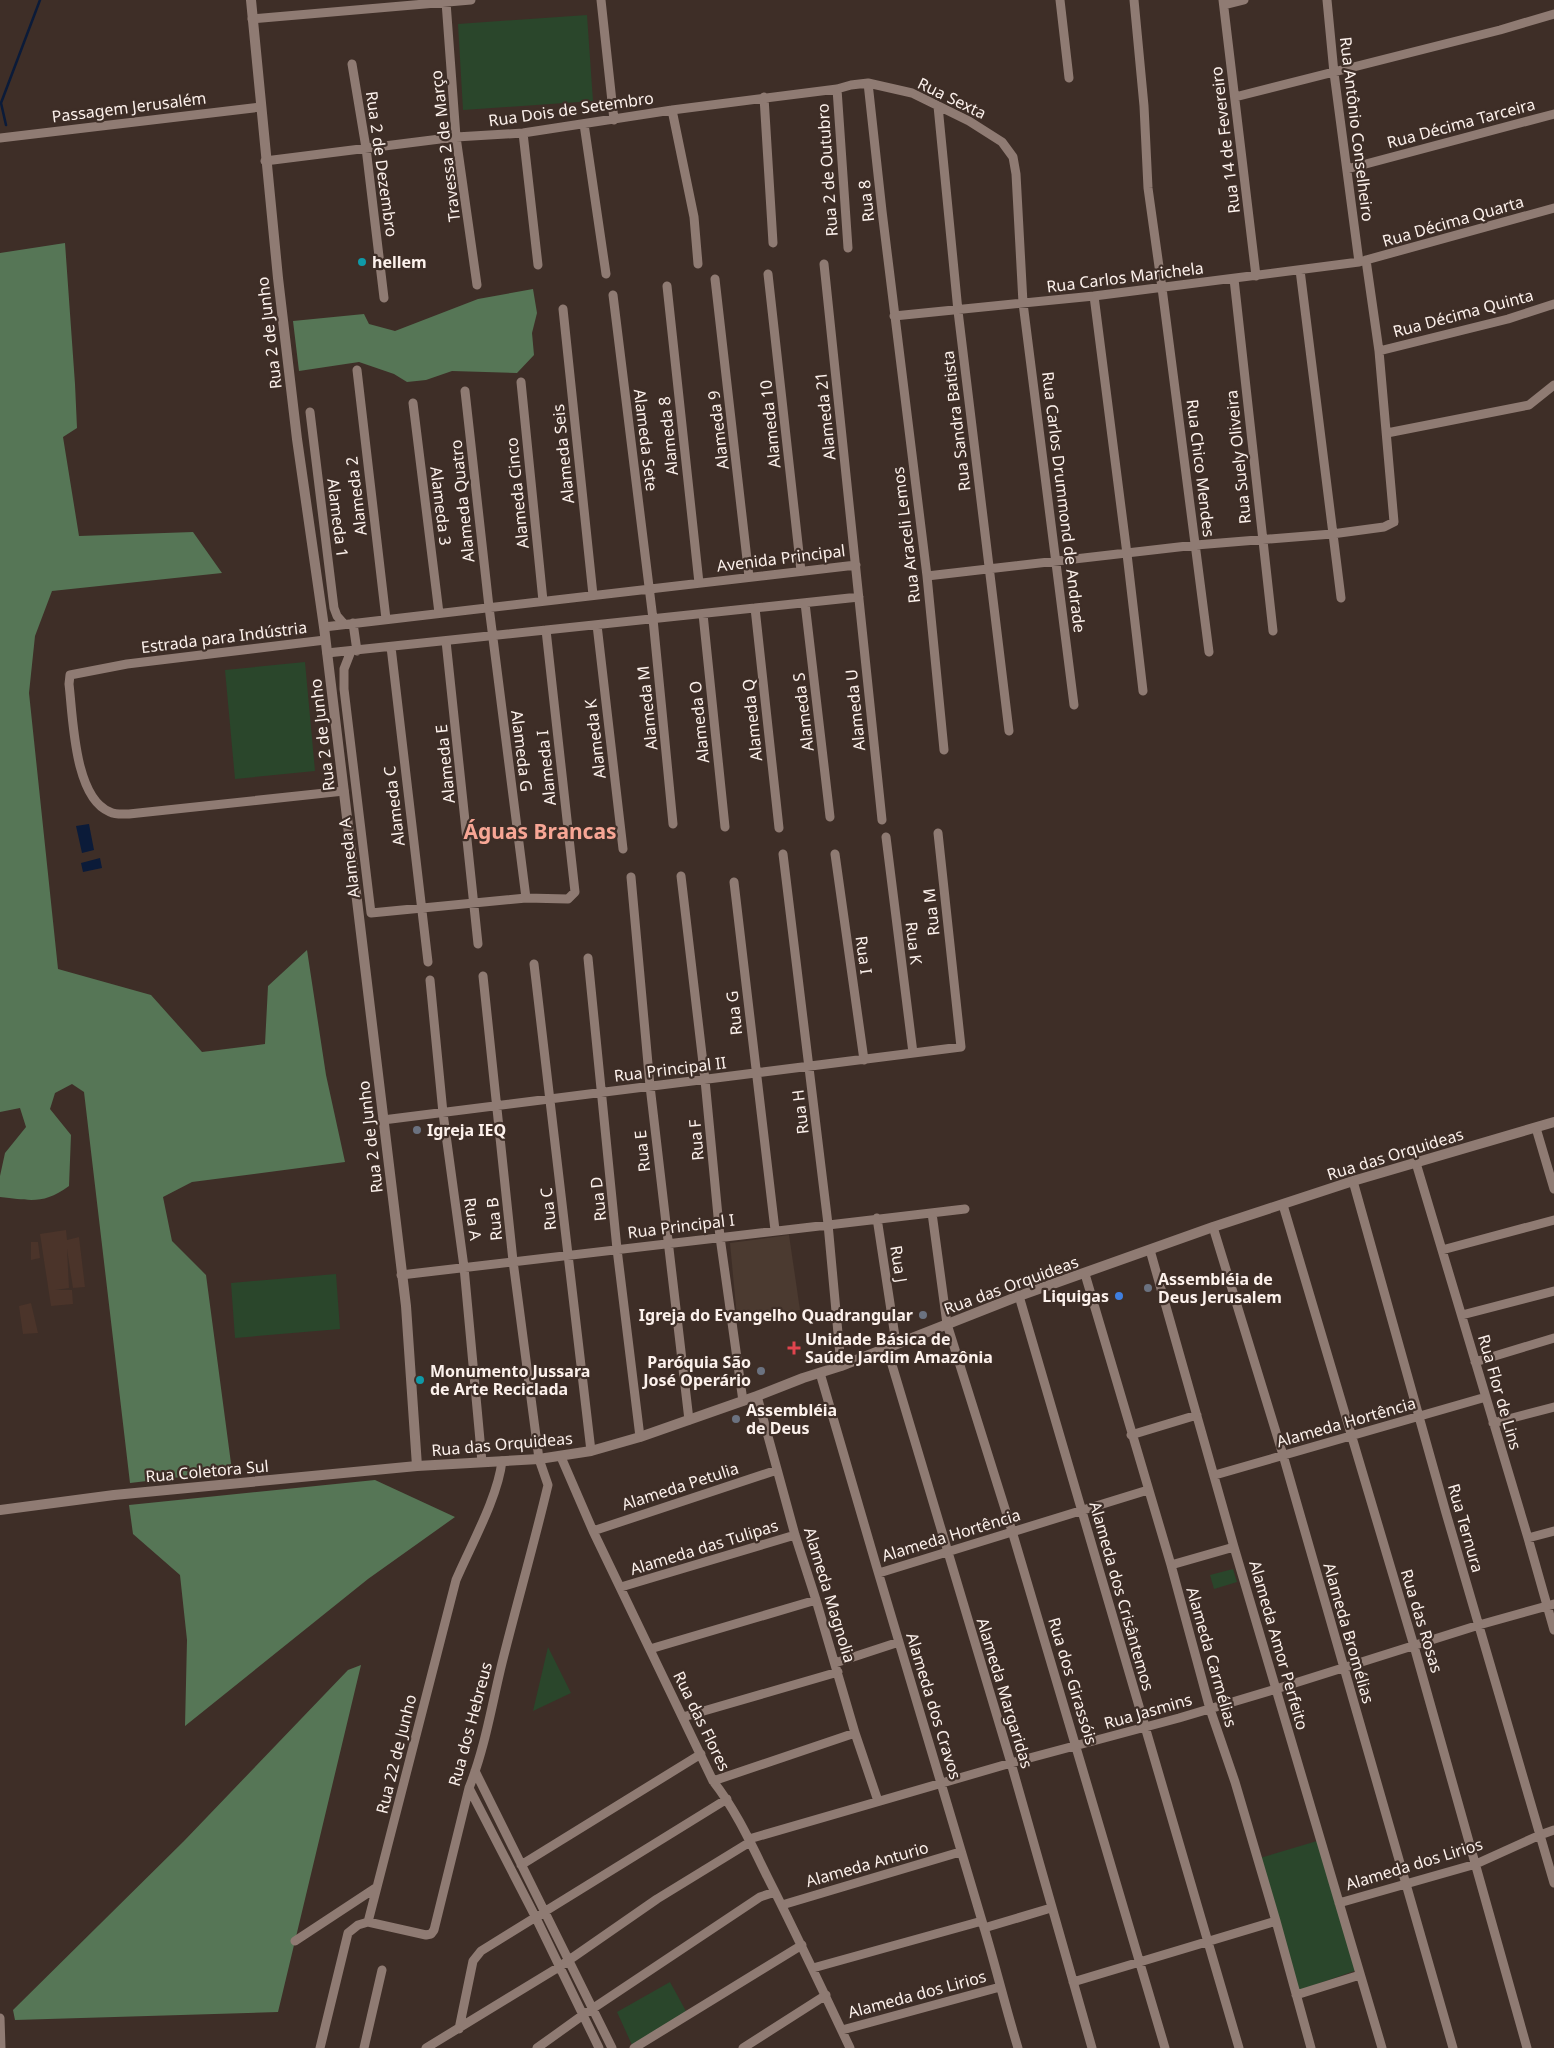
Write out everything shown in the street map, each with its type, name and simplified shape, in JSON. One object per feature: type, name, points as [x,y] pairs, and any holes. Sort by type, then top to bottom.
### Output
[{"type":"street","name":"Rua 2 de Junho","points":[[251,0],[265,161],[297,439],[324,627],[406,1306],[417,1466]]},
{"type":"street","points":[[252,19],[428,1],[471,0]]},
{"type":"street","points":[[601,0],[614,120]]},
{"type":"street","points":[[1060,0],[1069,78]]},
{"type":"street","points":[[1134,0],[1144,106],[1148,188],[1162,288]]},
{"type":"street","points":[[1224,2],[1244,0]]},
{"type":"street","name":"Rua Antônio Conselheiro","points":[[1327,0],[1334,73],[1347,169],[1379,351],[1388,433],[1394,522],[1384,527],[1332,534]]},
{"type":"street","name":"Travessa 2 de Março","points":[[446,2],[456,137],[477,286]]},
{"type":"street","name":"Rua 14 de Fevereiro","points":[[1224,2],[1256,276]]},
{"type":"street","points":[[1235,97],[1500,30],[1554,14]]},
{"type":"street","name":"Rua 2 de Dezembro","points":[[352,64],[366,148],[384,298]]},
{"type":"street","name":"Rua Sexta","points":[[851,85],[868,83],[912,93],[969,121],[1002,142],[1013,157],[1016,174],[1024,303]]},
{"type":"street","name":"Rua 8","points":[[868,83],[894,316]]},
{"type":"street","name":"Rua Dois de Setembro","points":[[265,161],[456,137],[523,133],[764,97],[837,89],[851,85]]},
{"type":"street","name":"Rua 2 de Outubro","points":[[837,89],[848,248]]},
{"type":"street","points":[[764,97],[773,243]]},
{"type":"street","name":"Rua Sandra Batista","points":[[938,106],[958,311],[1009,731]]},
{"type":"street","name":"Passagem Jerusalém","points":[[0,138],[261,107]]},
{"type":"street","points":[[672,110],[694,217],[698,264]]},
{"type":"street","name":"Rua Décima Tarceira","points":[[1347,169],[1554,114]]},
{"type":"street","points":[[584,124],[606,274]]},
{"type":"street","points":[[523,133],[538,265]]},
{"type":"street","name":"Rua Décima Quarta","points":[[1362,261],[1554,208]]},
{"type":"street","name":"Rua Carlos Marichela","points":[[894,316],[1094,296],[1362,261]]},
{"type":"street","name":"Alameda 21","points":[[824,264],[856,565]]},
{"type":"street","points":[[1300,270],[1341,598]]},
{"type":"street","name":"Alameda 10","points":[[768,274],[801,571]]},
{"type":"street","name":"Alameda 9","points":[[715,279],[749,577]]},
{"type":"street","name":"Rua Suely Oliveira","points":[[1234,279],[1273,631]]},
{"type":"street","name":"Alameda 8","points":[[667,286],[699,583]]},
{"type":"street","name":"Rua Chico Mendes","points":[[1162,288],[1209,652]]},
{"type":"street","name":"Alameda Sete","points":[[613,295],[650,589]]},
{"type":"street","points":[[1094,296],[1127,554],[1142,691]]},
{"type":"street","name":"Rua Carlos Drummond de Andrade","points":[[1024,303],[1074,705]]},
{"type":"street","name":"Rua Décima Quinta","points":[[1379,351],[1508,319],[1554,304]]},
{"type":"street","name":"Alameda Seis","points":[[563,309],[593,595]]},
{"type":"street","name":"Rua Araceli Lemos","points":[[894,316],[927,576],[944,750]]},
{"type":"street","name":"Alameda 2","points":[[357,370],[386,620]]},
{"type":"street","name":"Alameda Cinco","points":[[520,382],[543,601]]},
{"type":"street","points":[[1388,433],[1529,405],[1554,385]]},
{"type":"street","name":"Alameda Quatro","points":[[465,391],[489,607]]},
{"type":"street","name":"Alameda 3","points":[[413,403],[439,613]]},
{"type":"street","name":"Alameda 1","points":[[310,412],[334,608],[336,616],[349,624],[354,651]]},
{"type":"street","points":[[927,576],[1196,545],[1332,534]]},
{"type":"street","name":"Avenida Principal","points":[[324,627],[856,565],[859,597]]},
{"type":"street","name":"Alameda M","points":[[650,589],[673,824]]},
{"type":"street","points":[[327,653],[859,597]]},
{"type":"street","name":"Alameda U","points":[[859,597],[882,820]]},
{"type":"street","name":"Alameda S","points":[[805,603],[830,817]]},
{"type":"street","name":"Alameda G","points":[[489,607],[526,898]]},
{"type":"street","name":"Alameda Q","points":[[755,608],[779,828]]},
{"type":"street","name":"Alameda O","points":[[703,614],[725,827]]},
{"type":"street","name":"Alameda K","points":[[597,625],[623,849]]},
{"type":"street","name":"Alameda I","points":[[526,898],[568,899],[575,892],[546,630]]},
{"type":"street","name":"Estrada para Indústria","points":[[325,640],[127,664],[70,675],[80,770],[90,792],[96,801],[108,812],[129,814],[344,792]]},
{"type":"street","name":"Alameda E","points":[[446,641],[478,944]]},
{"type":"street","name":"Alameda C","points":[[391,646],[428,962]]},
{"type":"street","name":"Alameda A","points":[[354,651],[344,669],[344,689],[370,913],[422,908]]},
{"type":"street","name":"Rua M","points":[[938,833],[961,1047]]},
{"type":"street","name":"Rua K","points":[[886,837],[914,1053]]},
{"type":"street","name":"Rua H","points":[[783,854],[828,1224],[841,1366]]},
{"type":"street","name":"Rua I","points":[[835,854],[864,1060]]},
{"type":"street","name":"Rua F","points":[[681,876],[705,1080],[720,1237],[743,1401]]},
{"type":"street","name":"Rua E","points":[[631,878],[650,1086],[689,1420]]},
{"type":"street","name":"Rua G","points":[[734,882],[775,1230]]},
{"type":"street","points":[[422,908],[526,898]]},
{"type":"street","name":"Rua D","points":[[588,958],[618,1249],[640,1437]]},
{"type":"street","name":"Rua C","points":[[534,964],[591,1451]]},
{"type":"street","name":"Rua B","points":[[483,976],[514,1261],[539,1459]]},
{"type":"street","name":"Rua A","points":[[430,980],[442,1113],[464,1267],[482,1462]]},
{"type":"street","name":"Rua Principal II","points":[[383,1120],[961,1047]]},
{"type":"street","name":"Rua das Orquideas","points":[[417,1466],[561,1457],[591,1451],[640,1437],[841,1366],[1019,1296],[1214,1227],[1353,1181],[1554,1122]]},
{"type":"street","points":[[1536,1128],[1554,1189]]},
{"type":"street","name":"Rua Flor de Lins","points":[[1416,1164],[1493,1423],[1550,1605],[1554,1630]]},
{"type":"street","name":"Rua Ternura","points":[[1353,1181],[1554,1883]]},
{"type":"street","name":"Rua das Rosas","points":[[1283,1205],[1350,1437],[1414,1646],[1528,2048]]},
{"type":"street","name":"Rua Principal I","points":[[401,1275],[876,1218],[965,1210]]},
{"type":"street","name":"Rua dos Girassóis","points":[[932,1213],[948,1324],[1012,1531],[1165,2048]]},
{"type":"street","name":"Rua J","points":[[876,1218],[892,1346]]},
{"type":"street","points":[[1442,1250],[1554,1220]]},
{"type":"street","name":"Alameda Bromélias","points":[[1214,1227],[1283,1455],[1453,2048]]},
{"type":"street","name":"Alameda Amor Perfeito","points":[[1150,1250],[1234,1547],[1382,2048]]},
{"type":"street","name":"Alameda Carmélias","points":[[1085,1274],[1210,1709],[1235,1782],[1276,1921],[1311,2048]]},
{"type":"street","points":[[1462,1315],[1554,1291]]},
{"type":"street","name":"Alameda dos Crisântemos","points":[[1019,1296],[1239,2048]]},
{"type":"street","points":[[1475,1362],[1554,1338]]},
{"type":"street","name":"Alameda Margaridas","points":[[892,1346],[947,1552],[1011,1763],[1073,1982],[1089,2047]]},
{"type":"street","name":"Alameda dos Cravos","points":[[820,1373],[942,1783],[960,1852],[1018,2048]]},
{"type":"street","name":"Alameda Magnolia","points":[[757,1396],[795,1535],[878,1802]]},
{"type":"street","name":"Alameda Hortência","points":[[1215,1475],[1486,1397]]},
{"type":"street","points":[[1493,1423],[1554,1407]]},
{"type":"street","points":[[1131,1435],[1197,1415]]},
{"type":"street","name":"Rua das Flores","points":[[561,1457],[592,1530],[713,1781],[728,1799],[782,1905],[826,1995],[847,2046]]},
{"type":"street","name":"Rua dos Hebreus","points":[[368,1922],[426,1935],[431,1934],[434,1930],[548,1485],[539,1459]]},
{"type":"street","name":"Rua 22 de Junho","points":[[368,1922],[456,1580],[496,1485],[502,1461]]},
{"type":"street","name":"Rua Coletora Sul","points":[[0,1510],[123,1494],[417,1466]]},
{"type":"street","name":"Alameda Petulia","points":[[592,1530],[776,1470]]},
{"type":"street","name":"Alameda Hortência","points":[[879,1573],[1148,1490]]},
{"type":"street","points":[[1528,1538],[1554,1531]]},
{"type":"street","name":"Alameda das Tulipas","points":[[620,1587],[795,1535]]},
{"type":"street","points":[[1170,1565],[1234,1547]]},
{"type":"street","points":[[650,1649],[816,1600]]},
{"type":"street","name":"Rua Jasmins","points":[[426,2048],[559,1967],[657,1899],[749,1840],[1011,1763],[1210,1709],[1479,1625],[1550,1605]]},
{"type":"street","points":[[683,1718],[837,1668],[899,1642]]},
{"type":"street","points":[[713,1781],[855,1733]]},
{"type":"street","points":[[521,1865],[701,1754]]},
{"type":"street","points":[[475,1772],[612,2048]]},
{"type":"street","points":[[469,1788],[536,1918],[599,2048]]},
{"type":"street","points":[[459,2029],[473,1961],[481,1951],[728,1799]]},
{"type":"street","name":"Alameda dos Lirios","points":[[1339,1903],[1476,1864],[1540,1834],[1554,1830]]},
{"type":"street","name":"Alameda Anturio","points":[[782,1905],[960,1852]]},
{"type":"street","points":[[295,1941],[377,1887]]},
{"type":"street","points":[[537,2048],[583,2015],[760,1897],[775,1892]]},
{"type":"street","points":[[813,1968],[1051,1908]]},
{"type":"street","points":[[1073,1982],[1276,1921]]},
{"type":"street","points":[[320,2048],[348,1932],[358,1925],[368,1922]]},
{"type":"street","points":[[634,2048],[802,1945]]},
{"type":"street","points":[[364,2048],[382,1970]]},
{"type":"street","points":[[1296,1995],[1360,1974]]},
{"type":"street","name":"Alameda dos Lirios","points":[[842,2030],[1000,1987]]},
{"type":"street","points":[[743,2048],[826,1995]]},
{"type":"street","points":[[0,2018],[1,2048]]},
{"type":"shaded area","points":[[66,1230],[67,1240],[79,1237],[85,1287],[73,1288],[67,1249],[69,1288],[55,1290],[72,1290],[73,1304],[51,1306],[40,1234]]},
{"type":"shaded area","points":[[789,1235],[800,1310],[737,1317],[730,1243]]},
{"type":"shaded area","points":[[31,1242],[38,1242],[40,1258],[31,1260]]},
{"type":"shaded area","points":[[31,1303],[38,1333],[23,1334],[19,1306]]},
{"type":"green space","points":[[587,15],[593,101],[463,110],[458,24]]},
{"type":"green space","points":[[65,243],[77,428],[63,437],[79,536],[193,532],[222,573],[52,591],[35,636],[29,693],[58,969],[151,995],[202,1052],[265,1044],[268,986],[307,950],[326,1075],[345,1162],[192,1182],[163,1197],[172,1241],[206,1275],[232,1471],[130,1483],[84,1092],[72,1084],[55,1093],[50,1109],[71,1135],[69,1186],[44,1199],[28,1200],[0,1197],[0,1176],[5,1153],[26,1127],[20,1108],[0,1112],[0,253]]},
{"type":"green space","points":[[533,289],[537,313],[532,333],[534,355],[517,373],[452,371],[426,380],[407,382],[394,374],[359,362],[299,371],[293,321],[364,314],[369,324],[395,331],[478,299]]},
{"type":"green space","points":[[305,662],[315,771],[235,779],[225,670]]},
{"type":"green space","points":[[336,1274],[340,1329],[235,1338],[231,1283]]},
{"type":"green space","points":[[375,1480],[455,1517],[368,1579],[185,1726],[187,1640],[180,1575],[133,1534],[129,1505]]},
{"type":"green space","points":[[1233,1569],[1237,1582],[1214,1589],[1210,1575]]},
{"type":"green space","points":[[548,1647],[571,1693],[533,1711]]},
{"type":"green space","points":[[361,1665],[278,2012],[15,2020],[13,2010],[184,1841],[348,1670]]},
{"type":"green space","points":[[1317,1841],[1357,1970],[1298,1991],[1260,1858]]},
{"type":"green space","points":[[670,1982],[687,2013],[632,2045],[617,2012]]},
{"type":"water","points":[[89,824],[94,850],[82,853],[76,826]]},
{"type":"water","points":[[100,858],[102,868],[83,872],[81,863]]},
{"type":"waterway","points":[[6,125],[1,103],[40,0]]},
{"type":"place","name":"hellem","points":[[362,262]]},
{"type":"place","name":"Igreja IEQ","points":[[417,1130]]},
{"type":"place","name":"Assembléia de Deus Jerusalem","points":[[1148,1288]]},
{"type":"place","name":"Liquigas","points":[[1119,1296]]},
{"type":"place","name":"Igreja do Evangelho Quadrangular","points":[[923,1315]]},
{"type":"place","name":"Unidade Básica de Saúde Jardim Amazônia","points":[[794,1348]]},
{"type":"place","name":"Paróquia São José Operário","points":[[761,1371]]},
{"type":"place","name":"Monumento Jussara de Arte Reciclada","points":[[420,1380]]},
{"type":"place","name":"Assembléia de Deus","points":[[736,1419]]},
{"type":"district","name":"Águas Brancas","points":[[540,831]]}]
